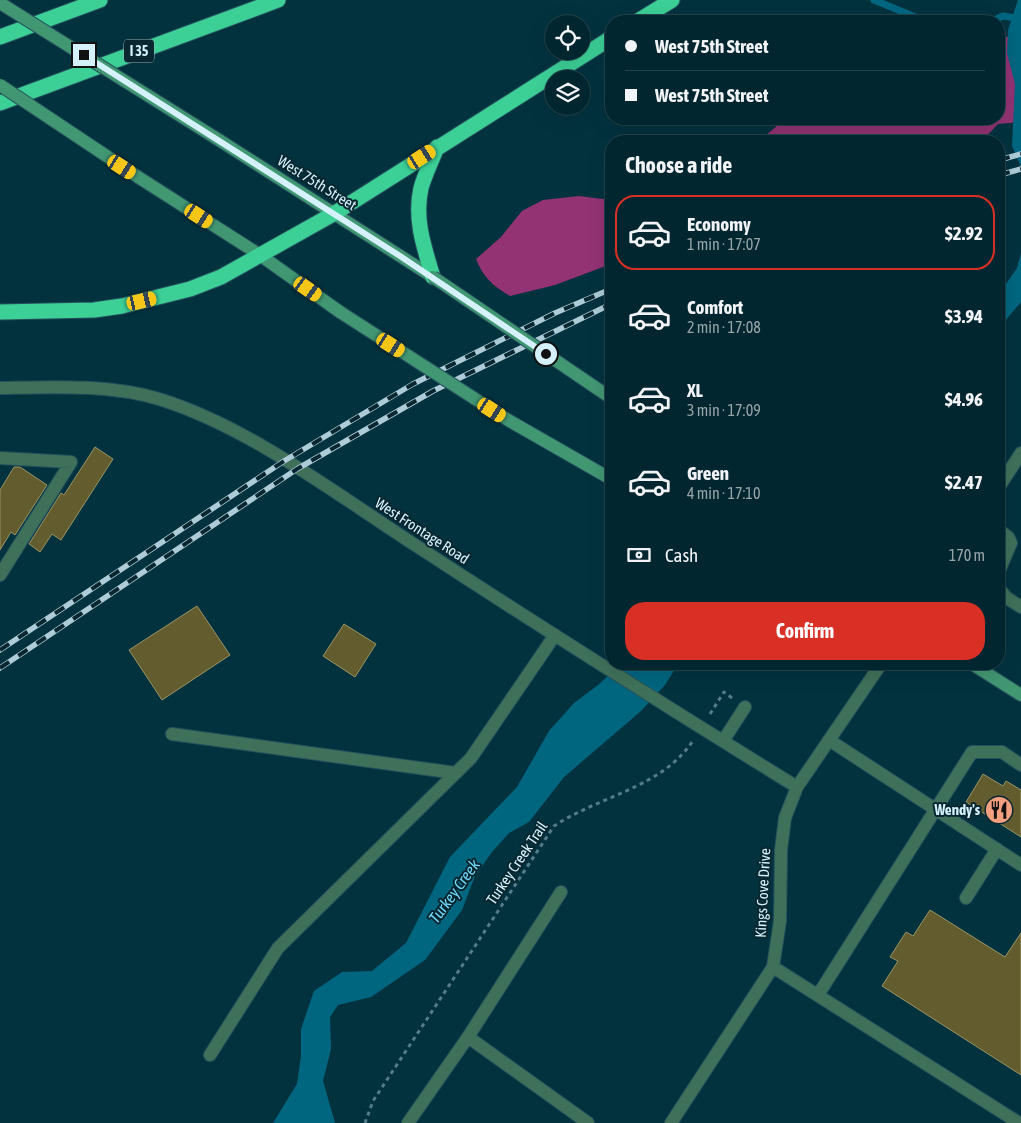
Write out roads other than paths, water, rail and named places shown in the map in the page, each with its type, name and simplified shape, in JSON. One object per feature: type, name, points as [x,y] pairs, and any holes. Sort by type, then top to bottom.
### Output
[{"type":"highway","points":[[0,37],[100,0]]},
{"type":"highway","name":"I 35","points":[[0,103],[278,0]]},
{"type":"highway","points":[[648,15],[672,0]]},
{"type":"highway","points":[[0,312],[94,310],[122,306],[190,289],[222,277],[335,213],[605,42]]},
{"type":"highway","points":[[433,277],[421,236],[419,209],[422,186],[437,147]]},
{"type":"main road","name":"West 75th Street","points":[[0,2],[335,213],[605,394]]},
{"type":"main road","points":[[0,86],[260,255],[340,312],[508,420],[605,476]]},
{"type":"main road","points":[[981,670],[1021,695]]},
{"type":"street","name":"West Frontage Road","points":[[0,388],[101,389],[157,399],[196,413],[284,461],[605,667]]},
{"type":"street","points":[[1005,478],[1021,453]]},
{"type":"street","points":[[0,458],[71,462],[0,575]]},
{"type":"street","points":[[1005,535],[1011,543],[1005,557]]},
{"type":"street","points":[[1005,596],[1021,607]]},
{"type":"street","points":[[210,1055],[278,948],[471,758],[554,635]]},
{"type":"street","name":"West Frontage Road","points":[[610,670],[797,787]]},
{"type":"street","name":"Kings Cove Drive","points":[[671,1123],[773,967],[780,921],[781,850],[785,818],[797,787],[877,670]]},
{"type":"street","points":[[723,741],[745,707]]},
{"type":"street","points":[[172,734],[456,773]]},
{"type":"street","points":[[829,740],[1021,865]]},
{"type":"street","points":[[818,995],[972,752],[1002,752],[1021,765]]},
{"type":"street","points":[[966,898],[997,849]]},
{"type":"street","points":[[408,1123],[468,1037],[561,892]]},
{"type":"street","points":[[773,967],[1019,1123]]},
{"type":"street","points":[[468,1037],[588,1123]]},
{"type":"water","points":[[1018,0],[1021,0],[1021,167],[1012,146],[1015,84],[1007,53],[1008,30]]},
{"type":"water","points":[[1021,253],[1021,302],[1005,321],[1005,285],[1017,268]]},
{"type":"water","name":"Turkey Creek","points":[[614,670],[674,670],[665,685],[641,711],[564,777],[529,822],[509,833],[492,852],[475,876],[462,910],[425,960],[371,997],[338,1005],[330,1017],[331,1049],[323,1081],[335,1123],[273,1123],[297,1084],[301,1056],[301,1029],[314,991],[342,972],[372,971],[406,943],[450,857],[517,787],[549,731],[574,703]]},
{"type":"waterway","points":[[874,0],[910,15]]},
{"type":"waterway","points":[[1005,16],[1021,19]]},
{"type":"railway","points":[[1005,158],[1021,154]]},
{"type":"railway","points":[[1005,173],[1021,169]]},
{"type":"railway","points":[[0,650],[284,461],[413,384],[555,313],[605,292]]},
{"type":"railway","points":[[0,668],[297,469],[433,391],[605,307]]},
{"type":"place","name":"Wendy's","points":[[999,810]]}]
